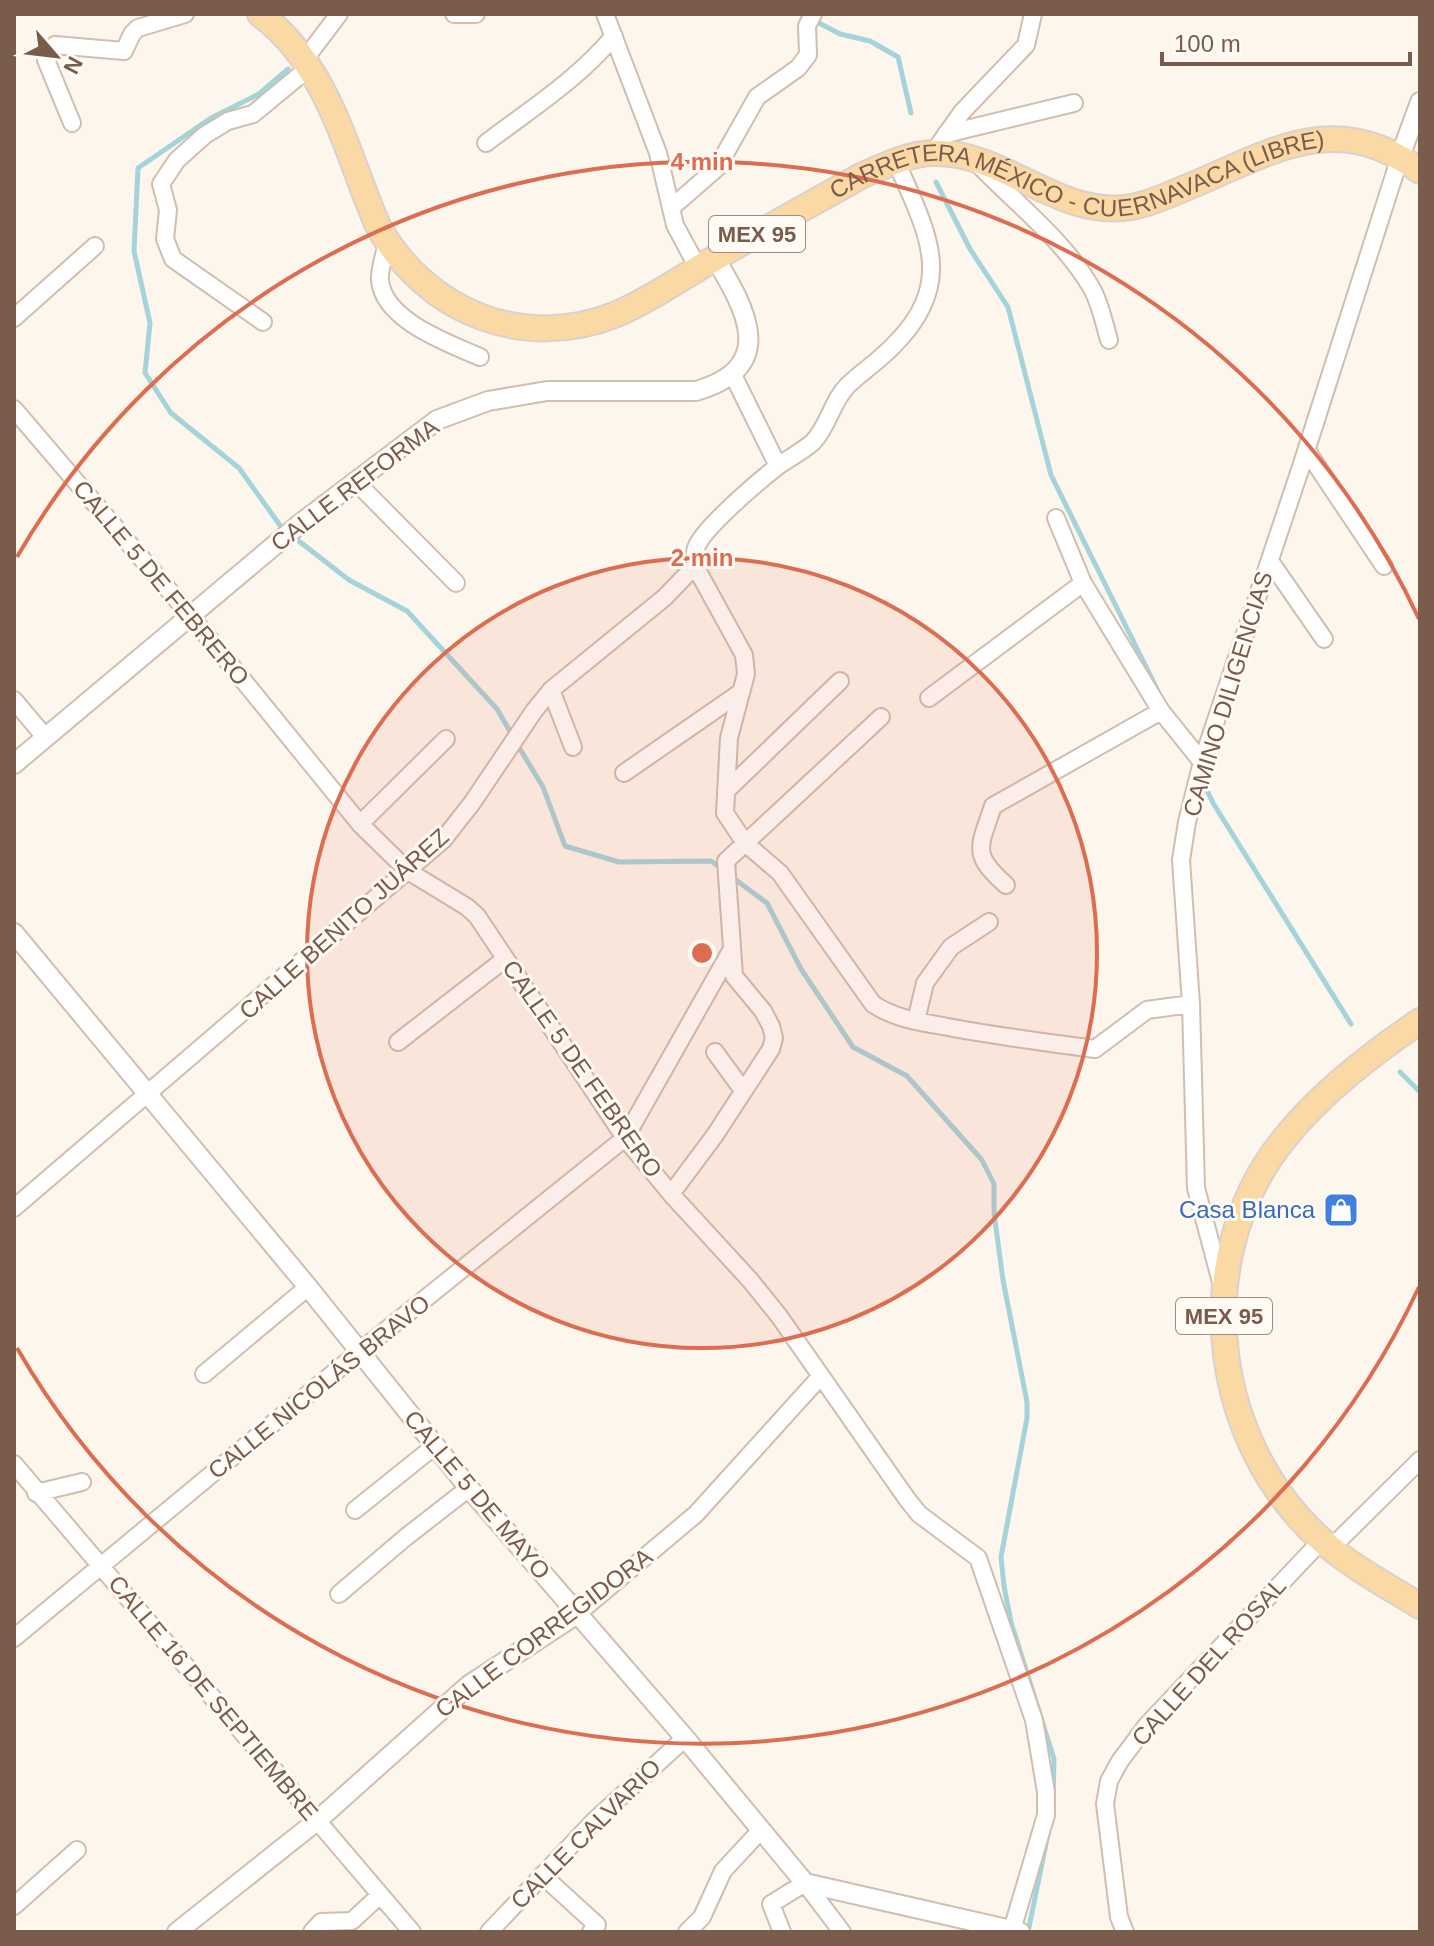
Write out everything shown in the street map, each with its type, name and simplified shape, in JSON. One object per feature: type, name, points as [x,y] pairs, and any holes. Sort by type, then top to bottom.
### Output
[{"type":"main road","name":"CARRETERA MÉXICO - CUERNAVACA (LIBRE)","points":[[260,14],[290,40],[324,90],[362,191],[387,243],[409,270],[446,301],[483,318],[520,326],[563,327],[616,314],[861,176],[940,143],[1072,202],[1113,208],[1147,203],[1255,157],[1289,144],[1317,138],[1353,140],[1376,146],[1410,164]]},
{"type":"main road","name":"MEX 95","points":[[1418,1028],[1321,1099],[1299,1121],[1271,1158],[1239,1221],[1225,1295],[1223,1324],[1229,1377],[1244,1431],[1270,1482],[1288,1506],[1326,1544],[1420,1606]]},
{"type":"street","points":[[72,123],[46,60],[55,45],[124,51],[138,28],[185,14]]},
{"type":"street","points":[[263,322],[173,259],[165,239],[168,210],[161,184],[177,160],[205,135],[228,121],[253,114],[308,63],[339,14]]},
{"type":"street","points":[[454,14],[476,14]]},
{"type":"street","points":[[605,14],[658,153],[675,225],[745,312],[750,334],[747,353],[732,373],[778,466]]},
{"type":"street","points":[[940,143],[962,112],[1026,45],[1033,14]]},
{"type":"street","points":[[671,208],[717,168],[761,93],[798,68],[809,50],[810,19]]},
{"type":"street","points":[[486,143],[561,90],[614,36]]},
{"type":"street","points":[[1410,164],[1420,102]]},
{"type":"street","points":[[940,143],[1074,103]]},
{"type":"street","points":[[973,159],[1057,239],[1093,290],[1109,340]]},
{"type":"street","name":"CALLE BENITO JUÁREZ","points":[[14,1208],[443,840],[551,690],[664,598],[695,566],[696,547],[719,519],[778,466],[812,443],[846,387],[897,343],[918,315],[932,285],[932,254],[896,161]]},
{"type":"street","name":"CAMINO DILIGENCIAS","points":[[1225,1295],[1196,1188],[1191,1004],[1181,860],[1187,822],[1200,759],[1410,164]]},
{"type":"street","points":[[387,243],[379,280],[388,306],[430,335],[480,357]]},
{"type":"street","points":[[14,318],[95,246]]},
{"type":"street","name":"CALLE REFORMA","points":[[14,764],[301,523],[437,420],[488,401],[547,391],[696,391],[714,386],[732,373]]},
{"type":"street","name":"CALLE 5 DE FEBRERO","points":[[14,409],[190,615],[360,824],[408,871],[477,916],[625,1138],[671,1194],[750,1280],[803,1347],[820,1377],[919,1514],[978,1558],[1034,1720],[1046,1792],[1046,1815],[1041,1839],[1016,1931]]},
{"type":"street","points":[[1307,451],[1384,566]]},
{"type":"street","points":[[356,482],[456,583]]},
{"type":"street","points":[[1056,518],[1083,583],[1162,712],[1200,759]]},
{"type":"street","points":[[1270,561],[1324,639]]},
{"type":"street","points":[[695,566],[744,655],[746,674],[729,738],[725,813],[745,843],[780,873],[873,1004],[887,1014],[916,1021],[990,1036],[1095,1049],[1147,1010],[1191,1004]]},
{"type":"street","points":[[929,698],[1083,583]]},
{"type":"street","points":[[726,791],[840,681]]},
{"type":"street","points":[[551,690],[573,747]]},
{"type":"street","points":[[624,773],[741,692]]},
{"type":"street","points":[[14,700],[45,737]]},
{"type":"street","points":[[1006,885],[984,866],[980,843],[993,806],[1162,712]]},
{"type":"street","points":[[671,1194],[715,1135],[742,1089],[771,1049],[774,1038],[763,1011],[734,976],[726,861],[881,717]]},
{"type":"street","points":[[360,824],[446,739]]},
{"type":"street","points":[[916,1021],[925,983],[951,947],[989,922]]},
{"type":"street","name":"CALLE 5 DE MAYO","points":[[14,933],[308,1287],[469,1488],[685,1738],[805,1883]]},
{"type":"street","points":[[625,1138],[732,949]]},
{"type":"street","points":[[398,1042],[505,959]]},
{"type":"street","points":[[715,1052],[742,1089]]},
{"type":"street","name":"CALLE NICOLÁS BRAVO","points":[[14,1638],[359,1352],[625,1138]]},
{"type":"street","points":[[204,1374],[308,1287]]},
{"type":"street","name":"CALLE CORREGIDORA","points":[[177,1932],[318,1820],[469,1685],[577,1614],[696,1514],[820,1377]]},
{"type":"street","points":[[355,1510],[436,1445]]},
{"type":"street","name":"CALLE DEL ROSAL","points":[[1125,1932],[1119,1917],[1105,1804],[1109,1781],[1120,1761],[1147,1725],[1326,1544],[1420,1460]]},
{"type":"street","name":"CALLE 16 DE SEPTIEMBRE","points":[[14,1464],[412,1932]]},
{"type":"street","points":[[36,1493],[82,1482]]},
{"type":"street","points":[[339,1594],[469,1488]]},
{"type":"street","name":"CALLE CALVARIO","points":[[489,1932],[593,1822],[685,1738]]},
{"type":"street","points":[[687,1932],[702,1917],[723,1871],[761,1830]]},
{"type":"street","points":[[14,1906],[77,1850]]},
{"type":"street","points":[[542,1875],[597,1930]]},
{"type":"street","points":[[782,1932],[771,1904],[805,1883],[1016,1931]]},
{"type":"street","points":[[805,1883],[842,1932]]},
{"type":"street","points":[[312,1932],[321,1922],[352,1921],[380,1895]]},
{"type":"waterway","points":[[802,14],[840,34],[870,41],[898,57],[911,113]]},
{"type":"waterway","points":[[288,69],[259,94],[211,118],[138,168],[134,251],[150,323],[145,373],[171,413],[239,468],[282,528],[349,580],[407,611],[497,709],[512,735]]},
{"type":"waterway","points":[[936,182],[970,249],[1008,307],[1051,475],[1158,691]]},
{"type":"waterway","points":[[517,744],[543,787],[565,846],[619,862],[711,861],[721,868]]},
{"type":"waterway","points":[[1203,782],[1213,803],[1351,1024]]},
{"type":"waterway","points":[[732,877],[767,903],[801,969],[853,1047],[907,1076],[982,1160],[994,1184],[994,1213],[1003,1280],[1027,1402],[1027,1418],[1001,1557],[1011,1622],[1054,1759],[1053,1808]]},
{"type":"waterway","points":[[1400,1072],[1420,1092]]},
{"type":"waterway","points":[[1028,1932],[1048,1834]]},
{"type":"place","name":"Casa Blanca","points":[[1341,1210]]}]
